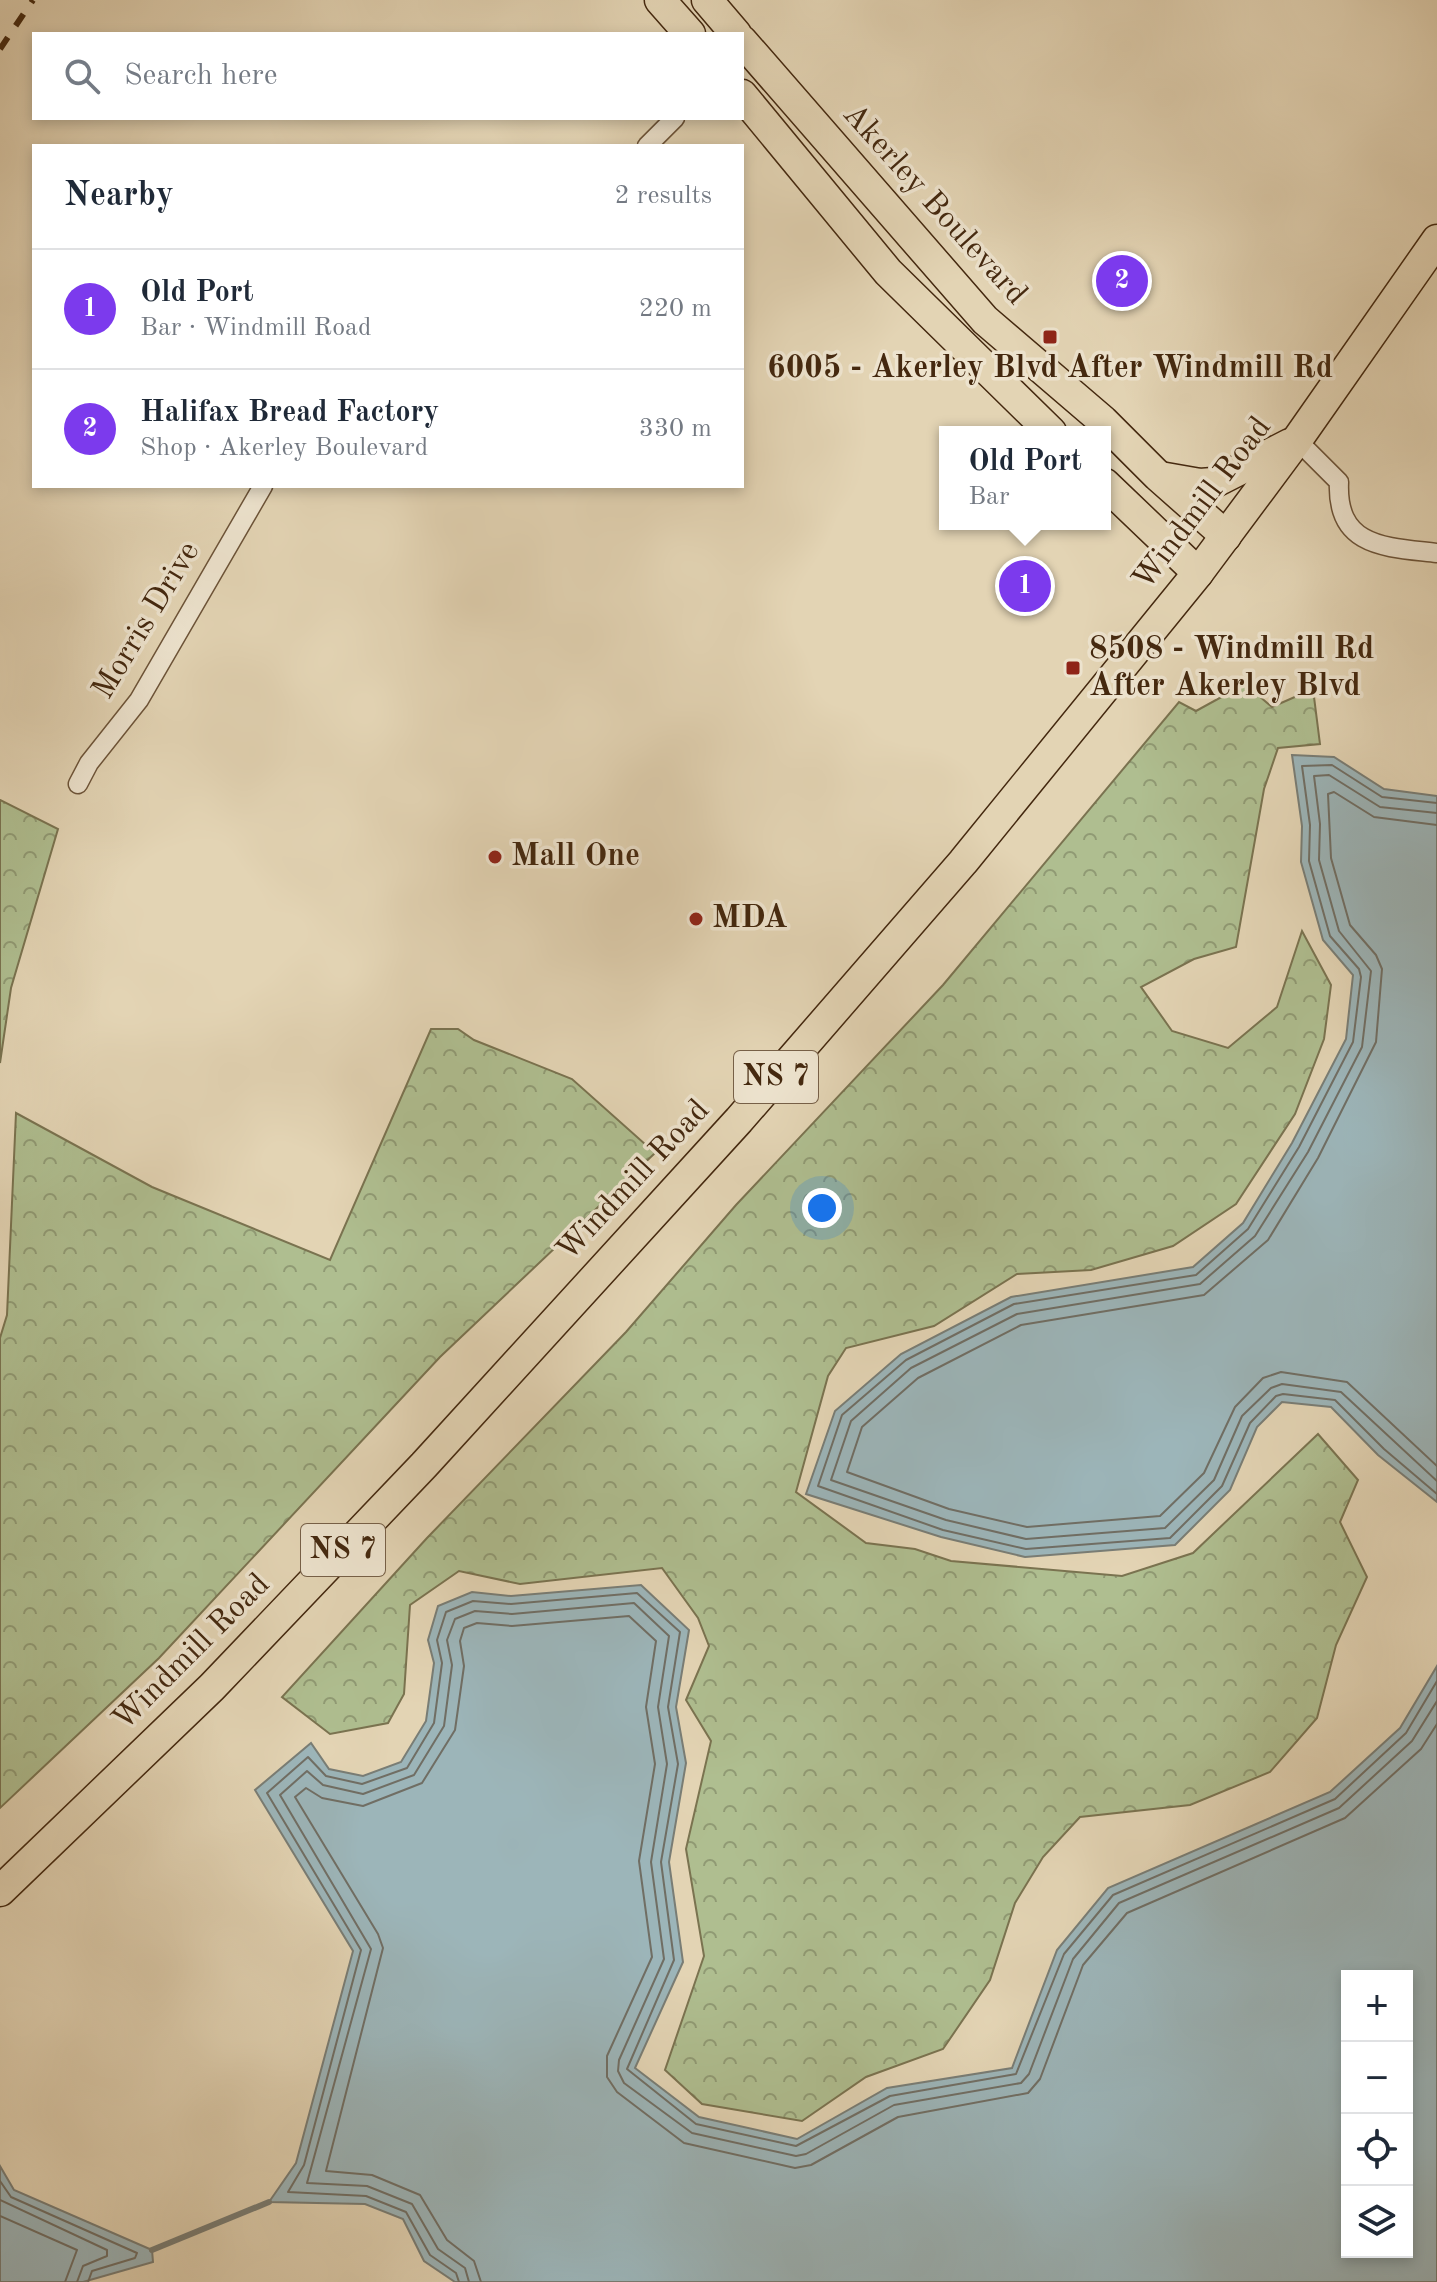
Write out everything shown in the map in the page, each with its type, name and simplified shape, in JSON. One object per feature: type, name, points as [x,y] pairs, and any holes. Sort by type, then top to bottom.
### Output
[{"type":"main road","points":[[660,0],[688,32]]},
{"type":"main road","name":"Akerley Boulevard","points":[[707,0],[732,32]]},
{"type":"main road","name":"Akerley Boulevard","points":[[744,47],[961,295],[1108,426]]},
{"type":"main road","points":[[744,97],[888,272],[1045,426]]},
{"type":"main road","name":"Windmill Road","points":[[0,1891],[212,1687],[347,1546],[739,1120],[963,862],[1198,573],[1297,440],[1437,240]]},
{"type":"main road","name":"Akerley Boulevard","points":[[1111,429],[1226,536]]},
{"type":"main road","points":[[1158,476],[1200,484],[1213,483],[1297,440]]},
{"type":"main road","points":[[1111,490],[1198,573]]},
{"type":"street","points":[[649,144],[673,120]]},
{"type":"street","points":[[1297,440],[1339,482],[1344,523],[1374,545],[1437,553]]},
{"type":"street","name":"Morris Drive","points":[[78,784],[89,763],[139,700],[262,488]]},
{"type":"green space","points":[[1245,684],[1272,707],[1313,689],[1320,744],[1278,748],[1264,789],[1236,947],[1194,959],[1141,987],[1172,1031],[1228,1048],[1277,1007],[1302,931],[1331,985],[1324,1039],[1295,1114],[1236,1204],[1173,1246],[1091,1270],[1017,1274],[934,1326],[846,1348],[828,1376],[796,1492],[866,1543],[915,1549],[951,1561],[1122,1576],[1193,1553],[1318,1434],[1358,1480],[1340,1522],[1367,1577],[1336,1645],[1317,1718],[1270,1772],[1190,1805],[1080,1817],[1043,1857],[1015,1903],[990,1980],[943,2049],[866,2077],[802,2121],[702,2104],[665,2070],[704,1956],[686,1849],[711,1741],[686,1700],[709,1646],[698,1618],[662,1568],[520,1584],[459,1571],[410,1605],[404,1694],[388,1723],[330,1734],[282,1697],[427,1538],[626,1332],[736,1205],[943,985],[1179,702],[1196,711]]},
{"type":"green space","points":[[0,800],[58,829],[11,988],[0,1063]]},
{"type":"green space","points":[[431,1029],[458,1029],[474,1040],[572,1079],[655,1153],[440,1357],[159,1658],[0,1808],[0,1338],[7,1315],[16,1113],[152,1187],[330,1260]]},
{"type":"water","points":[[1292,755],[1334,757],[1384,789],[1437,796],[1437,1502],[1378,1455],[1331,1407],[1282,1402],[1257,1427],[1230,1490],[1175,1545],[1025,1557],[941,1537],[806,1494],[835,1411],[901,1354],[1011,1297],[1193,1267],[1243,1223],[1292,1143],[1346,1039],[1353,975],[1323,940],[1301,862],[1302,826]]},
{"type":"water","points":[[641,1585],[689,1630],[676,1707],[686,1763],[669,1862],[683,1962],[635,2068],[699,2117],[797,2139],[887,2088],[1012,2068],[1057,1950],[1108,1888],[1330,1792],[1400,1728],[1437,1666],[1437,2282],[455,2282],[424,2261],[403,2219],[365,2204],[269,2202],[296,2163],[353,1951],[255,1790],[311,1743],[329,1769],[363,1776],[401,1762],[426,1721],[434,1663],[428,1640],[438,1606],[472,1592],[511,1596]]},
{"type":"water","points":[[0,2166],[14,2190],[152,2250],[153,2262],[83,2282],[0,2282]]},
{"type":"waterway","points":[[152,2250],[269,2202]]},
{"type":"railway","points":[[0,49],[33,0]]},
{"type":"place","name":"Halifax Bread Factory","points":[[1122,281]]},
{"type":"place","name":"6005 - Akerley Blvd After Windmill Rd","points":[[1050,337]]},
{"type":"place","name":"Old Port","points":[[1025,586]]},
{"type":"place","name":"8508 - Windmill Rd After Akerley Blvd","points":[[1073,668]]},
{"type":"place","name":"Mall One","points":[[495,857]]},
{"type":"place","name":"MDA","points":[[696,919]]}]
